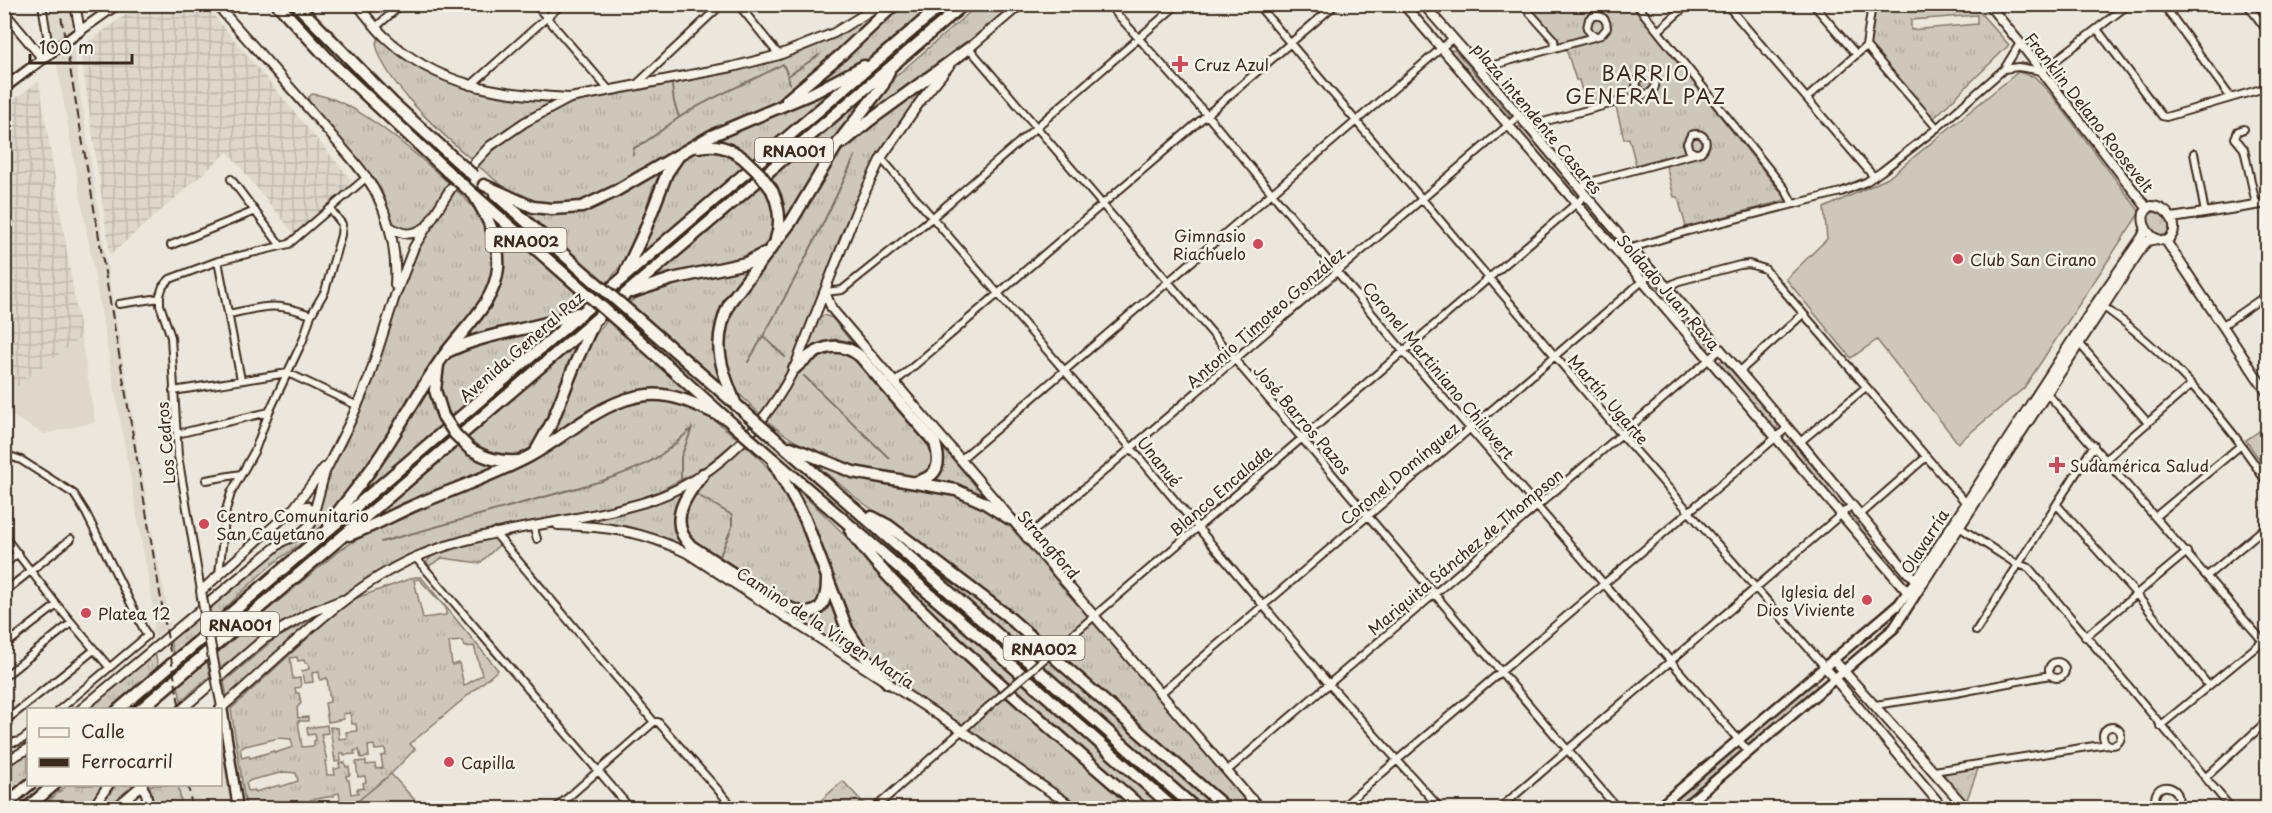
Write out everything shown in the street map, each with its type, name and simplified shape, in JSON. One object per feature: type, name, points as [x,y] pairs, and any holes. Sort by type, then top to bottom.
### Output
[{"type":"highway","points":[[277,4],[342,72],[474,195],[490,221],[498,269],[483,306],[442,358],[376,462],[317,541]]},
{"type":"highway","points":[[296,4],[376,87],[484,185],[533,207],[567,209],[582,207],[614,192],[711,136],[815,92],[883,56]]},
{"type":"highway","points":[[774,109],[827,67],[895,4]]},
{"type":"highway","name":"Avenida General Paz","points":[[120,708],[943,4]]},
{"type":"highway","name":"Avenida General Paz","points":[[142,708],[964,4]]},
{"type":"highway","points":[[826,162],[847,138],[868,121],[969,48]]},
{"type":"highway","points":[[736,405],[721,369],[718,355],[719,332],[730,302],[791,222],[826,162],[852,123],[883,85],[892,66]]},
{"type":"highway","points":[[618,283],[632,260],[667,173],[685,150],[710,144],[723,147],[743,158],[760,174],[772,190],[780,219],[779,231],[772,247],[746,263],[672,279],[624,295]]},
{"type":"highway","name":"RNA002","points":[[484,185],[1195,808]]},
{"type":"highway","name":"RNA002","points":[[474,195],[627,328],[725,418],[1173,808]]},
{"type":"highway","points":[[522,460],[502,462],[489,459],[470,449],[455,434],[442,416],[435,390],[442,358],[464,344],[482,338],[543,324],[586,310]]},
{"type":"highway","points":[[533,454],[552,422],[574,364],[595,320]]},
{"type":"highway","points":[[794,369],[806,357],[828,347],[860,349],[939,441],[936,470],[926,480],[915,483]]},
{"type":"highway","points":[[340,538],[503,470],[603,410],[634,397],[648,394],[675,397],[725,418]]},
{"type":"highway","points":[[780,442],[853,472],[964,493],[1010,519]]},
{"type":"highway","points":[[769,455],[805,519],[847,629],[856,644],[888,683]]},
{"type":"highway","points":[[703,474],[691,488],[681,508],[679,525],[683,546],[791,610],[804,613],[819,609],[825,603],[828,594],[827,578]]},
{"type":"highway","name":"RNA002","points":[[850,504],[888,526],[1005,614],[1226,808]]},
{"type":"highway","name":"RNA002","points":[[839,516],[860,544],[952,639],[1142,808]]},
{"type":"highway","points":[[4,806],[28,786]]},
{"type":"highway","points":[[27,808],[53,786]]},
{"type":"highway","points":[[33,808],[53,786]]},
{"type":"main road","points":[[4,88],[80,31]]},
{"type":"main road","name":"Olavarría","points":[[1683,808],[1894,628],[1920,581]]},
{"type":"main road","name":"Olavarría","points":[[1658,808],[1833,658],[1911,596]]},
{"type":"main road","points":[[222,715],[238,808]]},
{"type":"street","points":[[42,4],[46,57]]},
{"type":"street","points":[[75,4],[80,31],[118,4]]},
{"type":"street","points":[[216,4],[367,177],[390,227],[396,273],[395,296]]},
{"type":"street","points":[[357,4],[376,27],[397,46],[440,74],[470,86],[524,96],[570,98],[732,67],[779,55],[834,33],[881,4]]},
{"type":"street","points":[[376,27],[402,4]]},
{"type":"street","points":[[535,4],[609,90]]},
{"type":"street","points":[[470,86],[562,4]]},
{"type":"street","points":[[636,85],[722,4]]},
{"type":"street","points":[[738,4],[779,55]]},
{"type":"street","points":[[222,708],[347,598],[373,580],[416,558],[455,542],[648,501],[703,474],[742,442],[777,401],[794,369],[857,209],[881,158],[922,99],[949,67],[1021,4]]},
{"type":"street","name":"Coronel Martiniano Chilavert","points":[[1108,4],[1207,115],[1403,351],[1749,752]]},
{"type":"street","points":[[825,292],[842,290],[933,217],[1178,4]]},
{"type":"street","name":"Martín Ugarte","points":[[1257,4],[1621,434],[1824,666],[1941,808]]},
{"type":"street","points":[[894,383],[1336,4]]},
{"type":"street","name":"Soldado Juan Rava","points":[[1403,4],[1911,596]]},
{"type":"street","name":"plaza intendente Casares","points":[[1423,4],[1631,249]]},
{"type":"street","points":[[1522,4],[1554,40],[1555,47]]},
{"type":"street","points":[[1636,4],[1785,189],[1793,204]]},
{"type":"street","points":[[1658,31],[1688,4]]},
{"type":"street","points":[[1726,4],[1874,177]]},
{"type":"street","points":[[1813,4],[1856,54]]},
{"type":"street","points":[[1808,98],[1866,46],[1872,4]]},
{"type":"street","name":"Franklin Delano Roosevelt","points":[[1988,4],[2147,208]]},
{"type":"street","points":[[2004,69],[2018,67],[2042,71],[2097,29],[2120,7],[2129,4]]},
{"type":"street","points":[[2163,4],[2231,98]]},
{"type":"street","points":[[2247,4],[2268,32]]},
{"type":"street","points":[[4,12],[46,57]]},
{"type":"street","points":[[2097,29],[2162,116],[2166,117],[2268,87]]},
{"type":"street","points":[[1480,69],[1597,36]]},
{"type":"street","points":[[960,460],[1452,39]]},
{"type":"street","points":[[1621,257],[1631,249],[1688,231],[1842,192],[1874,177],[1937,128],[2004,69],[2020,43]]},
{"type":"street","points":[[1866,46],[1937,128]]},
{"type":"street","name":"José Barros Pazos","points":[[969,48],[1038,126],[1102,205],[1617,808]]},
{"type":"street","points":[[1528,126],[1647,94]]},
{"type":"street","points":[[82,708],[282,541],[306,530],[314,517],[322,482],[331,460],[369,378],[410,256],[426,226],[451,188],[490,146],[525,122],[570,98]]},
{"type":"street","name":"Antonio Timoteo González","points":[[1026,538],[1520,116]]},
{"type":"street","points":[[2244,129],[2238,131],[2235,138],[2244,149],[2256,204]]},
{"type":"street","points":[[1580,188],[1590,182],[1695,153]]},
{"type":"street","points":[[2194,153],[2205,213]]},
{"type":"street","name":"Unanué","points":[[881,158],[1132,449],[1329,684],[1440,808]]},
{"type":"street","points":[[241,380],[218,261],[281,246],[294,240],[367,177]]},
{"type":"street","points":[[231,179],[281,246]]},
{"type":"street","name":"Blanco Encalada","points":[[875,808],[1094,615],[1586,195]]},
{"type":"street","points":[[2172,218],[2268,202]]},
{"type":"street","points":[[2166,241],[2170,239],[2174,231],[2172,218],[2162,207],[2147,208],[2143,218],[2146,228],[2157,239],[2166,241],[2268,394]]},
{"type":"street","points":[[219,574],[226,510],[231,493],[255,450],[311,315],[325,291],[342,224],[330,210]]},
{"type":"street","points":[[171,245],[255,211]]},
{"type":"street","points":[[390,227],[400,234],[408,234],[416,233],[426,226]]},
{"type":"street","name":"Olavarría","points":[[1920,581],[1959,527],[2146,228]]},
{"type":"street","name":"Olavarría","points":[[1920,581],[1966,503],[2079,343],[2100,304],[2143,246],[2148,241],[2157,239]]},
{"type":"street","name":"Soldado Juan Rava","points":[[1631,249],[1667,287],[1800,442],[1908,573],[1920,581]]},
{"type":"street","name":"Los Cedros","points":[[202,594],[185,507],[173,391],[171,337],[160,298],[163,286],[170,279],[218,261]]},
{"type":"street","points":[[1667,287],[1679,281],[1740,265],[1757,266],[1771,274],[1925,458],[1966,503]]},
{"type":"street","name":"Coronel Domínguez","points":[[1161,693],[1653,272]]},
{"type":"street","name":"Strangford","points":[[825,292],[832,309],[860,349],[894,383],[939,441],[960,460],[1261,808]]},
{"type":"street","points":[[2223,325],[2268,294]]},
{"type":"street","points":[[119,304],[160,298]]},
{"type":"street","points":[[2100,304],[2147,342],[2191,385],[2268,485]]},
{"type":"street","points":[[230,314],[279,305],[311,315]]},
{"type":"street","points":[[1739,372],[1803,314]]},
{"type":"street","points":[[2079,343],[2148,423]]},
{"type":"street","name":"Mariquita Sánchez de Thompson","points":[[1227,771],[1720,350]]},
{"type":"street","points":[[173,391],[288,373],[358,406]]},
{"type":"street","points":[[2260,384],[2268,378]]},
{"type":"street","points":[[2106,459],[2191,385]]},
{"type":"street","points":[[1800,442],[1866,387]]},
{"type":"street","points":[[2044,391],[2265,639],[2268,647]]},
{"type":"street","points":[[177,434],[269,412]]},
{"type":"street","points":[[1341,808],[1786,428]]},
{"type":"street","points":[[1976,630],[2094,446]]},
{"type":"street","points":[[2156,516],[2240,446]]},
{"type":"street","points":[[4,454],[21,460],[74,494],[86,513],[147,636],[61,708]]},
{"type":"street","points":[[1860,515],[1925,458]]},
{"type":"street","points":[[221,708],[202,594],[219,574],[294,508],[331,460]]},
{"type":"street","points":[[206,480],[241,474]]},
{"type":"street","points":[[2058,504],[2137,595],[2208,685]]},
{"type":"street","points":[[294,508],[307,506],[314,517]]},
{"type":"street","points":[[1500,808],[1852,506]]},
{"type":"street","points":[[537,525],[537,539]]},
{"type":"street","name":"Camino de la Virgen María","points":[[537,525],[623,529],[683,546],[961,730],[1074,808]]},
{"type":"street","points":[[2207,576],[2268,525]]},
{"type":"street","points":[[1959,527],[2018,564],[2029,568],[2231,808]]},
{"type":"street","points":[[494,532],[656,722],[734,808]]},
{"type":"street","points":[[4,536],[71,623],[109,667]]},
{"type":"street","points":[[4,592],[71,539]]},
{"type":"street","points":[[2085,637],[2187,552]]},
{"type":"street","points":[[4,565],[18,553]]},
{"type":"street","points":[[416,558],[630,808]]},
{"type":"street","points":[[183,708],[275,632],[311,612],[347,598]]},
{"type":"street","points":[[4,646],[57,605]]},
{"type":"street","points":[[4,677],[71,623]]},
{"type":"street","points":[[2160,726],[2265,639]]},
{"type":"street","points":[[4,722],[94,650]]},
{"type":"street","points":[[1833,658],[1965,808]]},
{"type":"street","points":[[1875,705],[1956,693],[2050,675]]},
{"type":"street","points":[[2205,778],[2268,720]]},
{"type":"street","points":[[556,808],[656,722]]},
{"type":"street","points":[[4,738],[14,743],[27,736]]},
{"type":"street","points":[[1934,771],[2107,744]]},
{"type":"street","points":[[4,762],[27,750]]},
{"type":"street","points":[[93,808],[108,786]]},
{"type":"street","points":[[115,808],[141,786]]},
{"type":"street","points":[[142,786],[149,808]]},
{"type":"street","points":[[2159,808],[2155,802],[2156,795],[2160,789],[2167,786],[2174,789],[2178,796],[2177,804],[2172,808]]},
{"type":"shaded area","points":[[48,5],[72,5],[75,24],[58,41],[53,40]]},
{"type":"shaded area","points":[[139,5],[205,5],[353,182],[294,234],[228,152],[110,255],[80,48]]},
{"type":"shaded area","points":[[73,47],[154,544],[171,624],[155,638],[152,631],[155,621],[150,588],[56,59]]},
{"type":"shaded area","points":[[39,81],[81,337],[5,396],[5,106]]},
{"type":"shaded area","points":[[81,337],[95,422],[44,434],[5,412],[5,396]]},
{"type":"shaded area","points":[[222,731],[236,808],[182,808],[178,786],[222,786]]},
{"type":"green space","points":[[1874,4],[1973,5],[2009,45],[1932,120],[1868,45]],"holes":[[[1977,15],[1977,24],[1911,30],[1911,20]]]},
{"type":"green space","points":[[887,5],[842,50],[795,89],[770,105],[704,134],[594,198],[564,205],[536,204],[515,196],[477,165],[507,139],[528,125],[571,103],[733,72],[783,57],[840,35]]},
{"type":"green space","points":[[901,5],[934,5],[866,60],[801,95]]},
{"type":"green space","points":[[978,5],[1012,5],[849,134],[896,76]]},
{"type":"green space","points":[[1528,5],[1632,5],[1786,199],[1686,227],[1678,197],[1674,197],[1664,157],[1636,165],[1629,138],[1624,139],[1614,99],[1586,106],[1579,80],[1576,80],[1567,52]]},
{"type":"green space","points":[[379,38],[425,70],[454,84],[498,95],[557,100],[503,132],[471,159],[445,136],[401,90],[381,58],[376,43]]},
{"type":"green space","points":[[1455,50],[1509,114],[1509,119],[1505,119],[1451,53]]},
{"type":"green space","name":"Club San Cirano","points":[[2018,72],[2035,77],[2054,98],[2140,212],[2024,388],[1958,443],[1877,340],[1851,358],[1786,279],[1827,239],[1824,208],[1888,178]]},
{"type":"green space","points":[[856,74],[756,160],[732,144],[714,139]]},
{"type":"green space","points":[[934,76],[900,123],[869,174],[852,209],[792,360],[775,393],[760,414],[735,390],[722,355],[727,316],[841,151],[866,128]]},
{"type":"green space","points":[[872,92],[826,156],[786,223],[782,195],[772,178]]},
{"type":"green space","points":[[312,94],[347,105],[366,116],[450,184],[422,225],[408,231],[394,226],[381,189],[310,104],[308,98]]},
{"type":"green space","points":[[1521,127],[1579,192],[1578,197],[1575,197],[1517,130]]},
{"type":"green space","points":[[711,151],[727,155],[746,168],[635,262],[656,206],[677,165],[691,155]]},
{"type":"green space","points":[[666,165],[655,184],[630,250],[621,266],[606,284],[511,202],[567,213]]},
{"type":"green space","points":[[762,186],[771,206],[773,225],[767,242],[760,249],[751,256],[650,281]]},
{"type":"green space","points":[[456,190],[479,215],[489,234],[494,256],[487,291],[418,385],[364,471],[328,521],[266,570],[211,622],[209,606],[284,545],[303,537],[314,527],[329,473],[362,408],[398,297],[411,266],[425,236]]},
{"type":"green space","points":[[2151,206],[2172,218],[2170,239],[2153,237],[2144,213]]},
{"type":"green space","points":[[495,220],[585,300],[560,315],[459,342],[487,307],[499,241]]},
{"type":"green space","points":[[756,262],[725,307],[715,334],[714,350],[724,388],[628,303],[654,288]]},
{"type":"green space","points":[[1653,283],[1709,345],[1708,351],[1651,287]]},
{"type":"green space","points":[[824,315],[832,318],[854,345],[829,342],[805,352],[818,319]]},
{"type":"green space","points":[[567,320],[453,419],[442,392],[441,382],[445,364],[458,350]]},
{"type":"green space","points":[[608,320],[707,407],[644,391],[546,442],[580,362],[597,333]]},
{"type":"green space","points":[[582,339],[551,417],[535,444],[528,451],[513,456],[496,454],[468,438]]},
{"type":"green space","points":[[840,351],[858,359],[931,444],[935,458],[931,471],[919,476],[908,476],[852,466],[808,449],[766,420],[780,403],[797,371],[821,352]]},
{"type":"green space","points":[[1720,361],[1723,361],[1778,425],[1777,429],[1773,429],[1719,365]]},
{"type":"green space","points":[[431,382],[432,408],[442,428],[352,506],[380,465]]},
{"type":"green space","points":[[647,399],[686,405],[706,415],[738,439],[700,470],[647,497],[468,534],[392,563],[346,594],[311,607],[273,628],[218,670],[215,654],[340,550],[369,532],[620,406]]},
{"type":"green space","points":[[2267,426],[2267,471],[2246,440]]},
{"type":"green space","points":[[1790,440],[1844,503],[1844,506],[1840,506],[1786,444],[1786,441]]},
{"type":"green space","points":[[745,445],[769,469],[787,495],[802,524],[824,581],[823,593],[816,607],[792,607],[694,544],[684,528],[684,514],[694,491],[714,470]]},
{"type":"green space","points":[[941,446],[988,500],[930,482],[942,466]]},
{"type":"green space","points":[[458,447],[482,462],[501,467],[367,524]]},
{"type":"green space","points":[[803,454],[954,493],[972,500],[1007,523],[1254,808],[1232,808],[1007,610],[854,496]]},
{"type":"green space","points":[[783,476],[833,523],[908,601],[1136,808],[1083,808],[965,727],[889,679],[858,643]]},
{"type":"green space","points":[[686,489],[675,518],[676,533],[684,547],[632,528],[577,522],[651,505]]},
{"type":"green space","points":[[1854,516],[1904,574],[1903,576],[1899,576],[1853,521]]},
{"type":"green space","points":[[513,532],[480,563],[442,558],[429,566],[427,562],[441,551]]},
{"type":"green space","points":[[934,568],[1002,617],[1219,808],[1204,808],[932,571]]},
{"type":"green space","points":[[415,577],[421,577],[498,670],[410,744],[415,749],[391,774],[349,808],[344,808],[341,804],[339,793],[310,800],[310,803],[303,804],[302,801],[279,804],[279,808],[271,806],[246,808],[231,709],[348,601]],"holes":[[[419,579],[446,608],[446,615],[423,618],[414,580]],[[462,641],[465,647],[474,646],[482,675],[464,686],[459,663],[452,665],[449,642]],[[297,657],[298,661],[304,660],[308,663],[309,669],[302,671],[304,683],[313,682],[312,673],[319,672],[320,680],[327,678],[330,702],[325,703],[328,722],[344,719],[343,714],[350,713],[352,724],[356,724],[357,731],[346,732],[347,738],[339,739],[338,728],[330,727],[335,762],[341,761],[340,753],[355,754],[354,751],[359,750],[361,758],[369,757],[368,746],[374,745],[375,750],[385,749],[386,755],[381,756],[383,768],[376,769],[375,764],[366,765],[366,761],[356,762],[358,777],[365,776],[366,782],[363,783],[364,788],[357,789],[358,793],[351,794],[349,780],[346,776],[350,775],[349,767],[346,767],[345,762],[339,763],[340,768],[334,769],[335,775],[327,775],[325,761],[327,761],[321,734],[328,733],[327,725],[307,728],[308,735],[315,734],[316,740],[314,746],[302,747],[298,721],[308,721],[308,717],[298,718],[297,708],[301,703],[299,693],[296,693],[295,688],[301,687],[300,678],[293,679],[290,658]],[[279,738],[291,739],[293,747],[250,758],[249,756],[242,758],[240,749]],[[285,772],[296,773],[298,781],[255,792],[255,790],[248,791],[246,783]]]},
{"type":"green space","points":[[915,591],[1164,808],[1148,808],[971,652],[913,594]]},
{"type":"green space","points":[[832,598],[863,661],[790,613],[804,616],[815,615],[824,610]]},
{"type":"green space","points":[[324,612],[227,697],[224,682],[272,641]]},
{"type":"green space","points":[[197,615],[200,631],[173,654],[170,639]]},
{"type":"green space","points":[[155,652],[158,668],[110,708],[89,708]]},
{"type":"green space","points":[[207,661],[210,676],[181,701],[178,685]]},
{"type":"green space","points":[[1813,682],[1819,687],[1676,808],[1667,808]]},
{"type":"green space","points":[[27,754],[27,778],[5,797],[5,767]]},
{"type":"green space","points":[[1977,766],[1978,769],[1966,802],[1941,774]]},
{"type":"green space","points":[[391,774],[422,808],[349,808],[353,805]]},
{"type":"green space","points":[[843,781],[868,808],[812,808]]},
{"type":"green space","points":[[66,786],[101,786],[87,808],[41,808]]},
{"type":"green space","points":[[115,786],[134,786],[109,808],[99,808]]},
{"type":"green space","points":[[150,786],[178,786],[182,808],[152,808]]},
{"type":"waterway","points":[[633,155],[634,148],[705,103],[783,64],[788,76],[819,55]]},
{"type":"waterway","points":[[788,76],[790,84]]},
{"type":"waterway","points":[[672,86],[679,117]]},
{"type":"waterway","points":[[748,362],[804,260],[855,156]]},
{"type":"waterway","points":[[763,336],[785,357]]},
{"type":"waterway","points":[[804,376],[889,458]]},
{"type":"waterway","points":[[381,542],[602,481],[627,472],[662,454],[692,428]]},
{"type":"waterway","points":[[681,479],[681,457],[691,431]]},
{"type":"waterway","points":[[694,493],[732,515],[732,527],[720,556]]},
{"type":"railway","points":[[59,4],[180,708]]},
{"type":"railway","points":[[188,786],[192,808]]},
{"type":"place","name":"Cruz Azul","points":[[1180,64]]},
{"type":"place","name":"Gimnasio Riachuelo","points":[[1258,244]]},
{"type":"place","name":"Club San Cirano","points":[[1958,259]]},
{"type":"place","name":"Sudamérica Salud","points":[[2057,465]]},
{"type":"place","name":"Centro Comunitario San Cayetano","points":[[204,524]]},
{"type":"place","name":"Iglesia del Dios Viviente","points":[[1867,600]]},
{"type":"place","name":"Platea 12","points":[[86,613]]},
{"type":"place","name":"Capilla","points":[[449,762]]},
{"type":"district","name":"BARRIO GENERAL PAZ","points":[[1646,84]]}]
